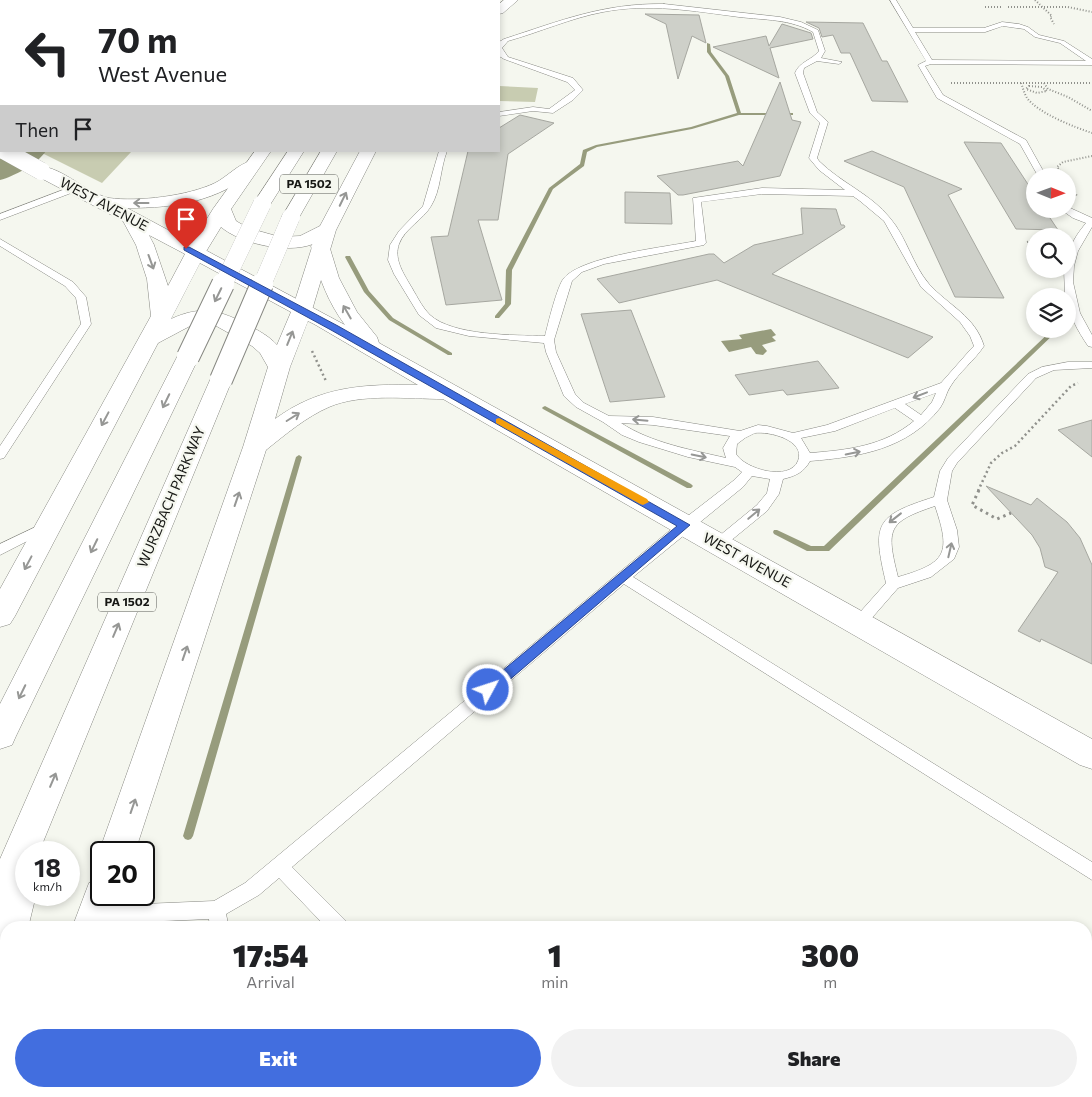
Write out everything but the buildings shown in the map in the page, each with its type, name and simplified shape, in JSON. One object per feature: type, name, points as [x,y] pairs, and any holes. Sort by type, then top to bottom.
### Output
[{"type":"main road","points":[[500,9],[512,0]]},
{"type":"main road","name":"WEST AVENUE","points":[[8,152],[104,202],[376,351],[1092,755]]},
{"type":"main road","points":[[2,604],[49,524],[161,315],[196,254],[222,209],[262,152]]},
{"type":"main road","name":"PA 1502","points":[[0,736],[262,204],[295,152]]},
{"type":"main road","name":"WURZBACH PARKWAY","points":[[30,841],[221,380],[291,217],[328,152]]},
{"type":"main road","points":[[121,841],[255,447],[279,367],[302,310],[324,238],[367,152]]},
{"type":"main road","points":[[104,202],[145,203],[170,201],[193,196],[222,185],[251,166]]},
{"type":"main road","points":[[222,209],[228,224],[241,232],[279,243],[324,238]]},
{"type":"main road","points":[[131,218],[145,245],[158,279],[161,315]]},
{"type":"main road","points":[[324,238],[329,278],[347,314],[376,351]]},
{"type":"main road","points":[[148,340],[179,321],[198,317],[219,318],[262,342],[271,350],[279,367]]},
{"type":"main road","points":[[255,447],[292,417],[323,401],[384,391],[448,392]]},
{"type":"main road","name":"WURZBACH PARKWAY","points":[[0,902],[15,872]]},
{"type":"main road","points":[[11,921],[15,903]]},
{"type":"lane","points":[[893,0],[930,62]]},
{"type":"lane","points":[[500,44],[506,40],[601,10],[630,6],[665,6],[782,19],[808,26],[816,31],[822,51],[816,59],[801,67],[799,73],[814,113],[824,122],[824,130],[813,158],[820,167],[858,193],[881,212],[897,232],[926,287],[968,322],[977,336],[979,346],[971,358],[944,386],[831,428],[791,437]]},
{"type":"lane","points":[[911,30],[981,30],[990,29],[995,25],[1010,24],[1026,28],[1037,36],[1062,42],[1092,62]]},
{"type":"lane","points":[[500,52],[506,58],[570,80],[576,85],[578,90],[570,98],[550,111],[523,110],[500,114]]},
{"type":"lane","points":[[816,59],[839,62]]},
{"type":"lane","points":[[1036,168],[1033,164],[1031,150],[1023,142],[937,93],[920,65],[930,62],[1092,62]]},
{"type":"lane","points":[[443,152],[430,198],[419,216],[398,238],[392,250],[394,264],[422,314],[432,322],[455,330],[494,337],[549,340]]},
{"type":"lane","points":[[0,218],[76,188]]},
{"type":"lane","points":[[608,419],[672,424],[738,434],[758,429],[781,432],[791,437],[804,450],[805,457],[801,465],[778,475],[763,474],[662,445],[626,432],[608,419],[580,405],[570,396],[551,352],[549,340],[567,280],[579,270],[602,262],[701,242],[696,200],[762,191],[858,193]]},
{"type":"lane","points":[[1076,216],[1092,222],[1079,236],[1069,257],[1067,281],[1073,310],[1092,344]]},
{"type":"lane","points":[[0,242],[69,284],[82,297],[86,324],[0,455]]},
{"type":"lane","points":[[859,624],[893,584],[926,574],[947,559],[952,547],[950,530],[940,500],[942,482],[952,461],[1032,376],[1043,369],[1060,366],[1092,365]]},
{"type":"lane","points":[[805,457],[850,455],[898,439],[921,421],[938,404],[944,386]]},
{"type":"lane","points":[[896,404],[921,421]]},
{"type":"lane","points":[[662,445],[672,424]]},
{"type":"lane","points":[[738,434],[732,440],[729,448],[731,456],[743,467]]},
{"type":"lane","points":[[96,912],[218,919],[252,888],[684,525],[738,484],[743,467]]},
{"type":"lane","points":[[718,544],[762,508],[773,494],[778,475]]},
{"type":"lane","points":[[893,584],[886,557],[885,530],[890,520],[904,511],[940,500]]},
{"type":"lane","points":[[0,550],[49,524]]},
{"type":"lane","points":[[623,577],[1092,872]]},
{"type":"lane","points":[[279,866],[333,921]]},
{"type":"path","points":[[1035,0],[1052,16],[1050,17],[1055,26]]},
{"type":"path","points":[[984,7],[1068,7],[1092,12]]},
{"type":"path","points":[[953,79],[961,89]]},
{"type":"path","points":[[948,83],[1092,83]]},
{"type":"path","points":[[1020,83],[1026,90],[1039,93],[1045,92],[1047,89]]},
{"type":"path","points":[[1043,83],[1047,89]]},
{"type":"path","points":[[1092,111],[1068,97],[1047,89],[1032,86],[1026,88],[1026,96],[1034,104],[1079,129],[1092,133]]},
{"type":"path","points":[[1058,168],[1063,162],[1092,156]]},
{"type":"path","points":[[312,350],[327,382]]},
{"type":"path","points":[[1011,513],[997,519],[972,504],[991,463],[1002,453],[1015,446],[1071,386],[1085,380]]},
{"type":"shaded area","points":[[500,86],[538,88],[535,102],[500,101]]},
{"type":"shaded area","points":[[40,152],[131,152],[102,183]]},
{"type":"shaded area","points":[[771,329],[776,335],[772,337],[776,341],[762,345],[767,351],[763,355],[756,354],[751,347],[729,352],[721,341],[742,339],[739,335]]},
{"type":"waterway","points":[[708,44],[709,52],[727,76],[739,114]]},
{"type":"waterway","points":[[497,317],[508,304],[509,270],[551,188],[582,165],[585,151],[596,146],[692,128],[739,114]]},
{"type":"waterway","points":[[739,114],[792,114]]},
{"type":"waterway","points":[[0,171],[30,152]]},
{"type":"waterway","points":[[348,257],[367,292],[391,319],[450,354]]},
{"type":"waterway","points":[[777,532],[810,549],[826,549],[1047,338]]},
{"type":"waterway","points":[[545,408],[689,486]]},
{"type":"waterway","points":[[188,836],[299,457]]},
{"type":"slow traffic","points":[[499,421],[643,502]]},
{"type":"route","points":[[186,249],[302,310],[684,525],[488,690]]}]
